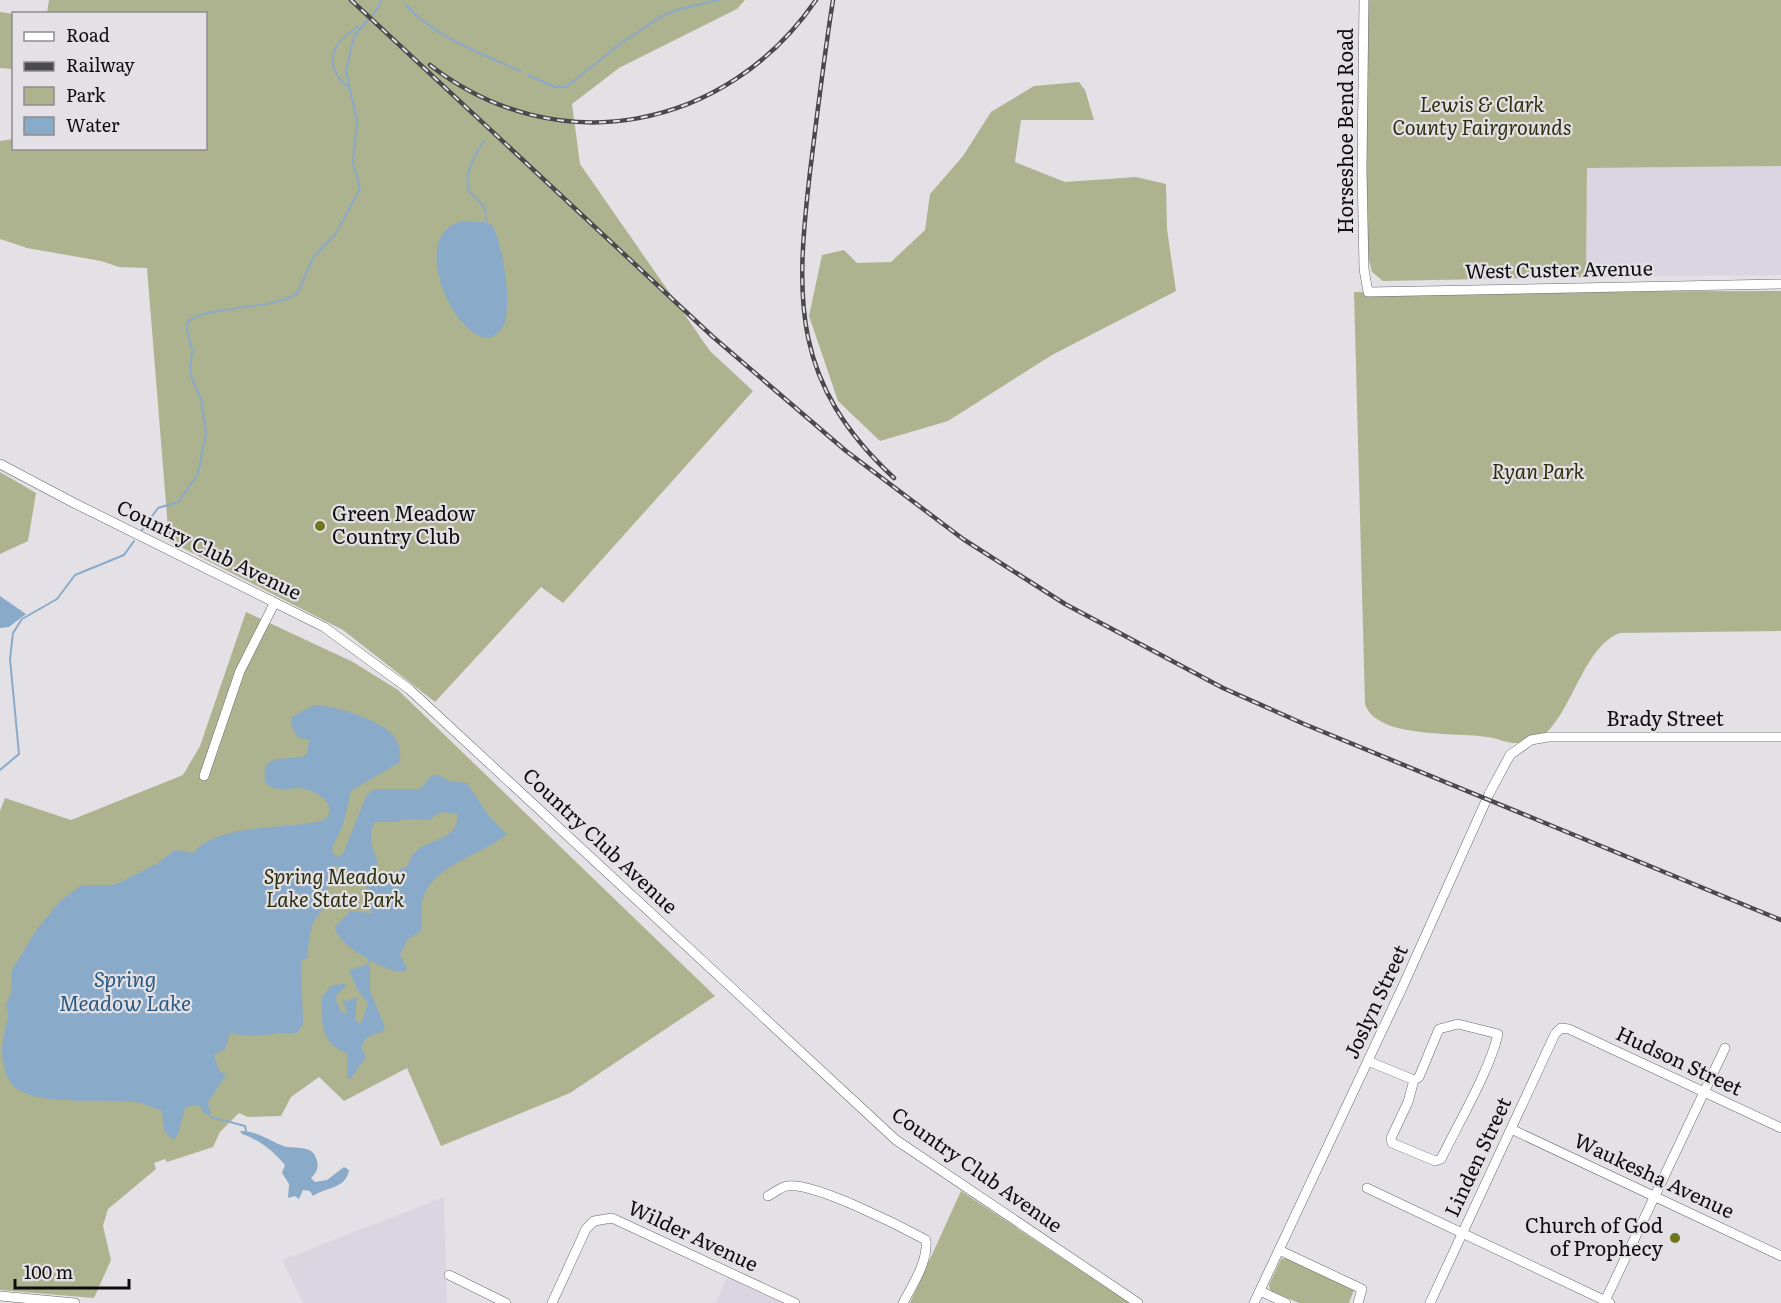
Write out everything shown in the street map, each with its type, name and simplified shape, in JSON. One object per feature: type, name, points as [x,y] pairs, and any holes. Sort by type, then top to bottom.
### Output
[{"type":"street","name":"Horseshoe Bend Road","points":[[1364,0],[1364,261]]},
{"type":"street","name":"West Custer Avenue","points":[[1364,261],[1368,292],[1781,284]]},
{"type":"street","name":"Country Club Avenue","points":[[0,464],[274,604],[324,627],[409,688],[896,1140],[1138,1303]]},
{"type":"street","points":[[204,776],[240,671],[274,604]]},
{"type":"street","name":"Brady Street","points":[[1548,737],[1781,737]]},
{"type":"street","name":"Joslyn Street","points":[[1254,1303],[1368,1061],[1487,798],[1510,754],[1531,740],[1548,737]]},
{"type":"street","points":[[1458,1024],[1495,1031],[1498,1034],[1495,1047],[1467,1107],[1441,1159],[1435,1161],[1426,1160],[1392,1143],[1391,1138],[1408,1102],[1414,1080],[1419,1077],[1439,1029],[1458,1024]]},
{"type":"street","name":"Hudson Street","points":[[1561,1028],[1569,1029],[1781,1128]]},
{"type":"street","name":"Linden Street","points":[[1430,1303],[1555,1034],[1561,1028]]},
{"type":"street","points":[[1367,1188],[1607,1302],[1654,1196],[1725,1048]]},
{"type":"street","points":[[1368,1061],[1414,1080]]},
{"type":"street","name":"Waukesha Avenue","points":[[1511,1129],[1781,1256]]},
{"type":"street","points":[[768,1196],[788,1185],[808,1189],[851,1204],[926,1240],[927,1245],[919,1272],[903,1303]]},
{"type":"street","name":"Wilder Avenue","points":[[552,1303],[586,1229],[594,1221],[612,1218],[795,1303]]},
{"type":"street","points":[[1279,1250],[1362,1289],[1358,1302]]},
{"type":"street","points":[[449,1275],[506,1303]]},
{"type":"street","points":[[1260,1291],[1286,1303]]},
{"type":"street","points":[[0,1296],[75,1303]]},
{"type":"shaded area","points":[[1781,166],[1781,275],[1586,277],[1587,168]]},
{"type":"shaded area","points":[[444,1197],[447,1303],[303,1303],[282,1260]]},
{"type":"shaded area","points":[[727,1277],[782,1303],[716,1303]]},
{"type":"green space","name":"Green Meadow Country Club","points":[[49,0],[745,0],[737,9],[619,68],[572,104],[580,164],[710,351],[753,391],[563,603],[541,587],[435,702],[343,630],[169,541],[147,268],[119,267],[101,261],[27,248],[0,239],[0,141],[12,139],[12,150],[207,150],[207,12],[47,12]]},
{"type":"green space","name":"Lewis & Clark County Fairgrounds","points":[[1364,0],[1781,0],[1781,166],[1587,168],[1586,277],[1383,281],[1372,272],[1368,256]]},
{"type":"green space","points":[[0,12],[12,14],[12,69],[0,68]]},
{"type":"green space","points":[[1079,82],[1085,90],[1094,120],[1021,120],[1015,162],[1065,182],[1136,177],[1166,184],[1167,229],[1176,291],[1052,355],[948,421],[880,441],[838,401],[809,316],[822,255],[844,250],[857,263],[891,262],[925,230],[930,194],[963,156],[991,112],[1034,86]]},
{"type":"green space","name":"Ryan Park","points":[[1781,291],[1781,631],[1620,633],[1598,650],[1557,720],[1548,731],[1521,742],[1400,729],[1372,715],[1365,704],[1354,292]]},
{"type":"green space","points":[[0,472],[36,493],[28,541],[0,554]]},
{"type":"green space","name":"Spring Meadow Lake State Park","points":[[246,612],[353,662],[398,690],[715,996],[570,1093],[441,1146],[407,1068],[344,1101],[319,1077],[291,1097],[281,1116],[248,1117],[239,1113],[220,1132],[213,1147],[167,1162],[165,1159],[154,1163],[156,1169],[108,1209],[103,1226],[111,1260],[94,1298],[0,1290],[0,811],[5,798],[71,820],[183,775],[200,746]]},
{"type":"green space","points":[[961,1191],[1130,1303],[910,1303]]},
{"type":"green space","points":[[1286,1258],[1354,1290],[1349,1303],[1299,1303],[1270,1290],[1269,1285],[1281,1259]]},
{"type":"water","points":[[465,221],[492,225],[500,245],[507,291],[506,318],[502,329],[489,338],[475,333],[461,321],[449,303],[441,282],[437,262],[439,243],[448,228]]},
{"type":"water","points":[[0,596],[26,614],[9,627],[0,628]]},
{"type":"water","name":"Spring Meadow Lake","points":[[314,705],[343,710],[375,722],[393,735],[400,750],[400,762],[351,791],[343,825],[332,848],[333,854],[338,857],[343,854],[367,794],[375,789],[420,789],[432,775],[439,775],[449,781],[467,783],[489,816],[507,834],[450,867],[431,884],[424,895],[420,932],[408,939],[400,955],[407,968],[404,972],[386,968],[352,949],[337,934],[335,927],[350,911],[372,913],[363,897],[367,885],[408,866],[418,849],[452,831],[456,824],[457,814],[442,812],[428,820],[403,819],[397,822],[375,822],[371,837],[378,861],[374,871],[358,878],[334,865],[321,912],[312,927],[308,958],[301,960],[303,1024],[298,1032],[292,1033],[256,1036],[230,1033],[225,1049],[214,1055],[219,1070],[226,1075],[208,1102],[211,1117],[204,1113],[200,1106],[193,1105],[185,1108],[178,1134],[173,1140],[164,1130],[162,1111],[142,1103],[50,1099],[20,1091],[11,1083],[2,1056],[8,1015],[6,1004],[11,993],[12,970],[37,929],[60,901],[82,885],[113,885],[158,863],[175,850],[193,853],[205,843],[219,836],[325,820],[329,814],[329,808],[323,798],[317,794],[298,788],[275,788],[266,783],[265,772],[267,765],[272,761],[307,754],[309,740],[297,737],[291,725],[292,717]]},
{"type":"water","points":[[370,966],[370,991],[385,1027],[384,1031],[365,1040],[362,1049],[366,1057],[351,1078],[347,1079],[347,1053],[332,1044],[324,1030],[322,997],[332,985],[345,984],[346,987],[337,994],[336,1001],[341,1011],[348,1014],[342,999],[346,1001],[357,997],[355,1021],[361,1023],[368,1003],[358,991],[349,970]]},
{"type":"water","points":[[240,1131],[256,1134],[286,1147],[311,1151],[318,1164],[311,1178],[315,1182],[327,1180],[344,1167],[349,1170],[347,1176],[335,1187],[313,1196],[310,1191],[303,1190],[299,1199],[295,1196],[288,1198],[289,1184],[282,1173],[285,1165],[266,1146]]},
{"type":"waterway","points":[[142,530],[158,508],[178,502],[198,474],[206,433],[201,399],[190,373],[192,350],[187,330],[188,321],[210,312],[270,303],[297,294],[313,258],[336,233],[360,189],[353,162],[357,122],[346,71],[354,36],[378,8],[381,0]]},
{"type":"waterway","points":[[528,75],[555,87],[566,87],[620,44],[662,16],[718,0]]},
{"type":"waterway","points":[[406,5],[417,16],[445,35],[520,71]]},
{"type":"waterway","points":[[347,86],[335,70],[333,54],[342,40],[358,27]]},
{"type":"waterway","points":[[484,141],[471,164],[468,184],[469,190],[486,213]]},
{"type":"waterway","points":[[486,217],[487,222]]},
{"type":"waterway","points":[[0,770],[19,754],[10,659],[13,633],[22,619],[57,599],[75,575],[124,555],[134,541]]},
{"type":"waterway","points":[[367,965],[370,960]]},
{"type":"waterway","points":[[211,1117],[245,1126],[246,1131]]},
{"type":"railway","points":[[351,0],[712,336],[846,451],[963,539],[1065,604],[1223,688],[1304,724],[1781,920]]},
{"type":"railway","points":[[430,65],[479,96],[531,115],[584,122],[637,118],[688,104],[736,79],[779,44],[816,0]]},
{"type":"railway","points":[[833,0],[805,218],[802,261],[803,300],[808,338],[819,373],[836,408],[860,443],[894,478]]},
{"type":"place","name":"Green Meadow Country Club","points":[[320,526]]},
{"type":"place","name":"Church of God of Prophecy","points":[[1675,1238]]}]
